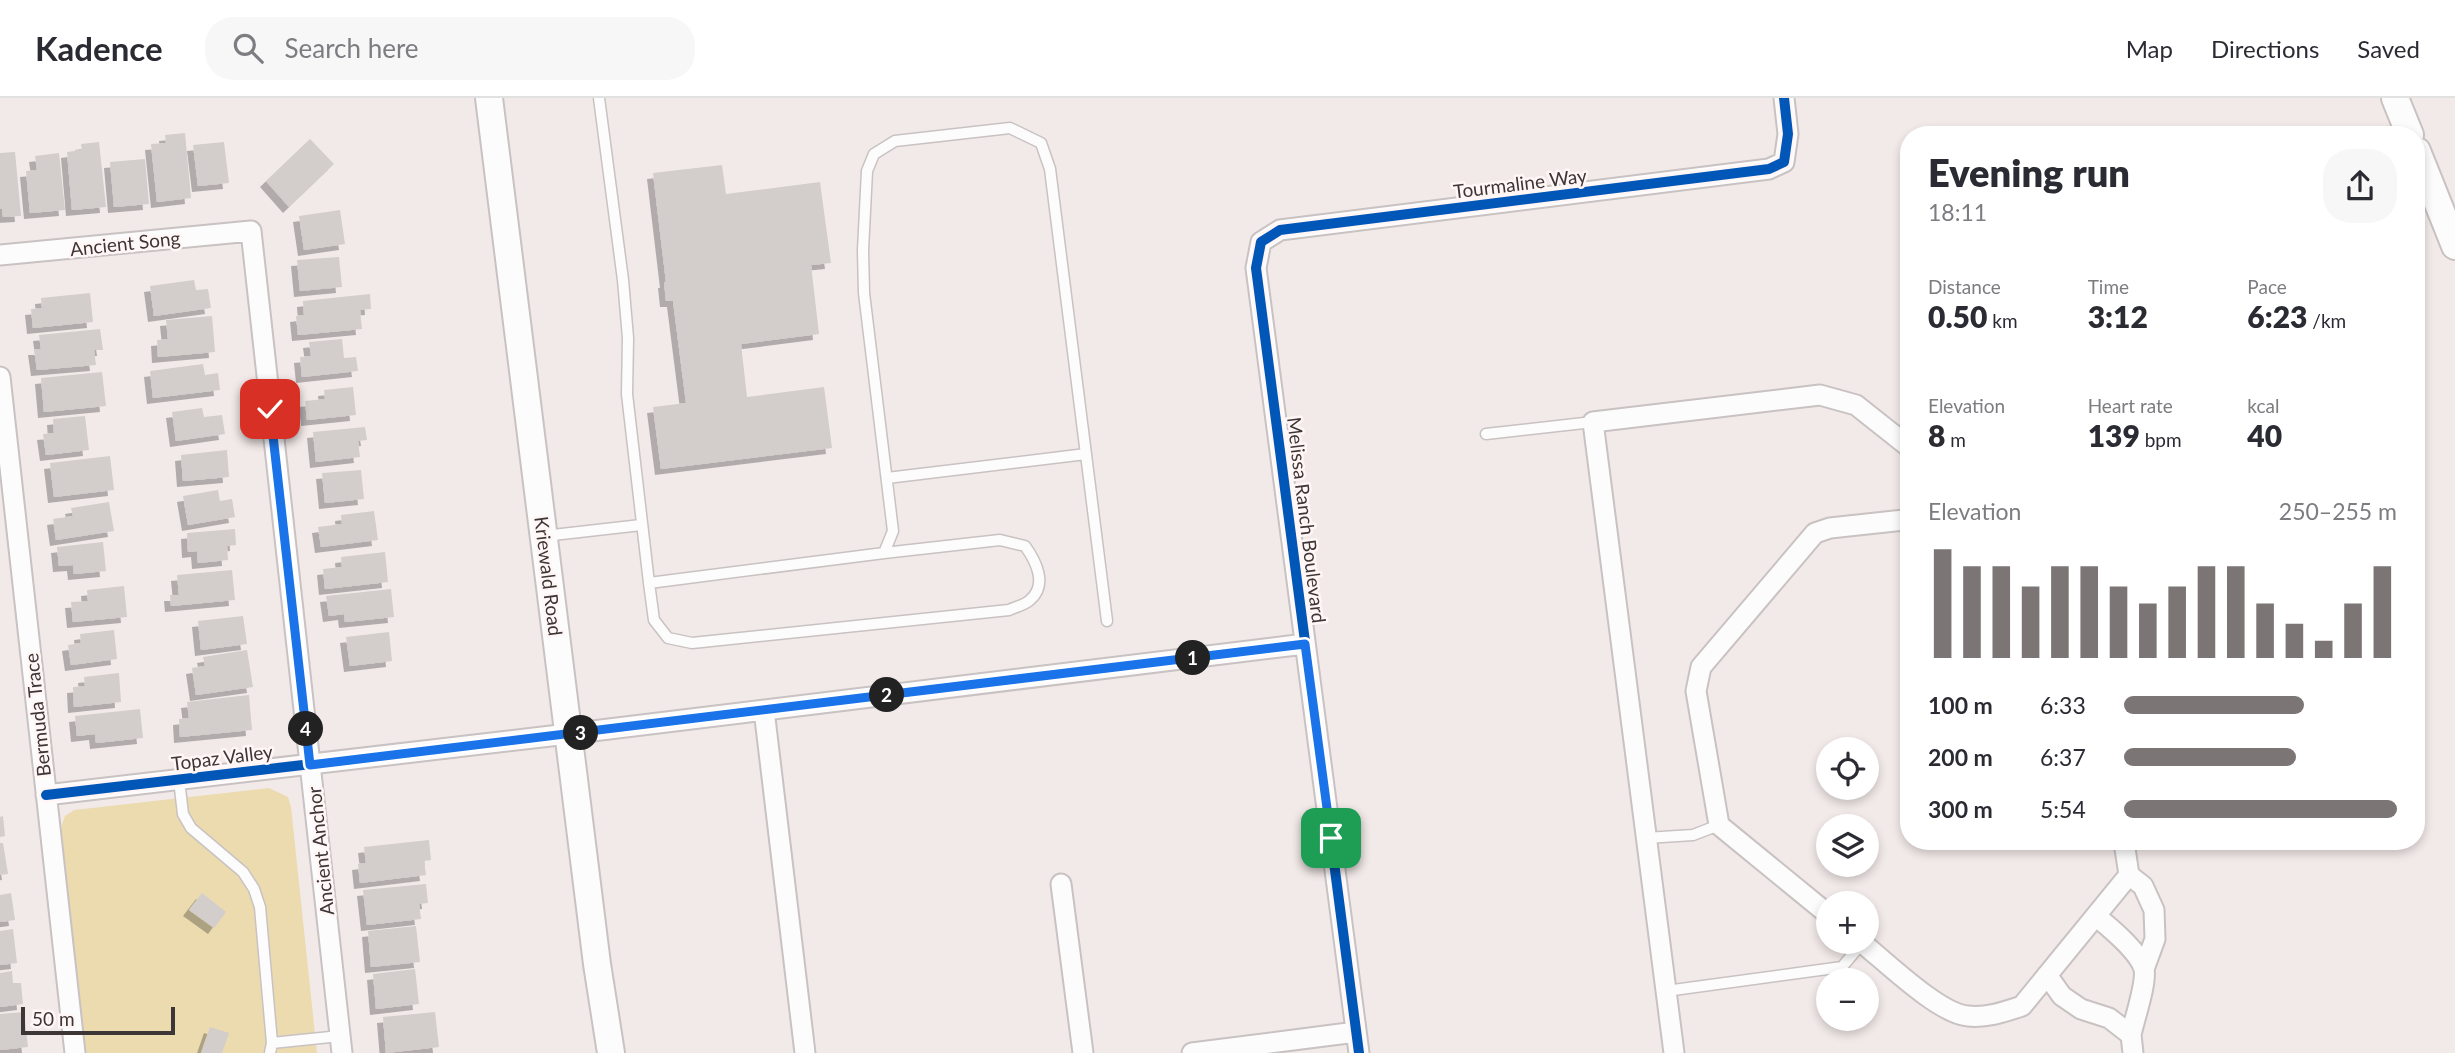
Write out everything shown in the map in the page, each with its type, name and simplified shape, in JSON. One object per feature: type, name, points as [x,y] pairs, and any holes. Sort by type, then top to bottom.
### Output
[{"type":"street","name":"Kriewald Road","points":[[489,98],[597,964],[611,1053]]},
{"type":"street","name":"Tourmaline Way","points":[[1261,242],[1280,230],[1769,169],[1784,162],[1788,134],[1784,98]]},
{"type":"street","points":[[2395,98],[2406,126]]},
{"type":"street","points":[[2425,171],[2455,246]]},
{"type":"street","name":"Ancient Song","points":[[0,255],[251,231]]},
{"type":"street","name":"Ancient Anchor","points":[[251,231],[341,1044]]},
{"type":"street","name":"Melissa Ranch Boulevard","points":[[1261,242],[1256,268],[1359,1053]]},
{"type":"street","name":"Bermuda Trace","points":[[0,377],[75,1053]]},
{"type":"street","points":[[1674,1053],[1593,422],[1820,395],[1856,405],[1900,440]]},
{"type":"street","points":[[1816,904],[1719,825],[1696,691],[1701,667],[1815,533],[1842,526],[1900,520]]},
{"type":"street","name":"Topaz Valley","points":[[46,795],[1305,644]]},
{"type":"street","points":[[764,710],[805,1053]]},
{"type":"street","points":[[2125,850],[2129,875],[2143,886],[2154,910],[2155,939],[2144,970],[2132,1044]]},
{"type":"street","points":[[1876,954],[1933,1001],[1966,1017],[1996,1015],[2022,1006],[2129,875]]},
{"type":"street","points":[[1061,884],[1083,1053]]},
{"type":"street","points":[[2096,916],[2126,941],[2144,970]]},
{"type":"street","points":[[2047,975],[2062,996],[2081,1009],[2109,1018],[2132,1044]]},
{"type":"street","points":[[1192,1053],[1356,1032]]},
{"type":"lane","points":[[599,98],[623,280],[628,338],[627,394],[641,525],[654,620],[668,638],[692,643],[1009,610],[1031,600],[1039,586],[1037,563],[1025,547],[1000,540],[649,583]]},
{"type":"lane","points":[[884,553],[893,531],[864,293],[867,171],[874,154],[895,141],[1010,128],[1041,143],[1050,169],[1107,621]]},
{"type":"lane","points":[[1486,434],[1593,422]]},
{"type":"lane","points":[[887,478],[1086,454]]},
{"type":"lane","points":[[544,536],[641,525]]},
{"type":"lane","points":[[179,780],[183,814],[191,828],[243,873],[254,889],[260,907],[271,1048],[341,1044]]},
{"type":"lane","points":[[1646,838],[1693,835],[1719,825]]},
{"type":"lane","points":[[1666,991],[1842,967],[1852,954]]},
{"type":"shaded area","points":[[269,788],[288,797],[291,807],[317,1053],[85,1053],[61,827],[65,816],[74,810]]},
{"type":"building","points":[[185,133],[191,198],[157,202],[151,144],[166,143],[165,135]]},
{"type":"building","points":[[310,139],[334,164],[289,207],[266,181]]},
{"type":"building","points":[[99,142],[106,207],[72,210],[67,152],[82,150],[81,144]]},
{"type":"building","points":[[224,142],[229,183],[198,186],[193,145]]},
{"type":"building","points":[[15,152],[21,216],[3,217],[0,209],[0,153]]},
{"type":"building","points":[[59,153],[65,210],[30,213],[26,171],[37,170],[35,156]]},
{"type":"building","points":[[145,159],[149,204],[114,207],[110,162]]},
{"type":"building","points":[[722,165],[726,194],[820,182],[831,263],[811,265],[819,334],[741,344],[747,397],[824,387],[832,448],[661,469],[653,407],[686,403],[673,301],[666,301],[653,173]]},
{"type":"building","points":[[340,210],[345,244],[304,250],[299,216]]},
{"type":"building","points":[[339,257],[342,287],[300,291],[297,260]]},
{"type":"building","points":[[194,280],[196,290],[208,289],[211,308],[154,316],[150,286]]},
{"type":"building","points":[[90,293],[93,322],[33,328],[31,309],[42,308],[41,298]]},
{"type":"building","points":[[370,294],[371,309],[360,310],[362,329],[298,335],[296,316],[304,315],[303,301]]},
{"type":"building","points":[[212,316],[215,352],[158,357],[157,340],[168,339],[166,320]]},
{"type":"building","points":[[100,329],[103,350],[94,350],[96,365],[37,370],[34,349],[41,349],[39,335]]},
{"type":"building","points":[[342,339],[344,358],[356,357],[358,371],[302,377],[300,357],[311,356],[309,342]]},
{"type":"building","points":[[203,364],[205,375],[218,373],[220,390],[153,398],[150,371]]},
{"type":"building","points":[[102,372],[106,406],[44,412],[41,378]]},
{"type":"building","points":[[353,387],[356,415],[307,420],[305,401],[325,399],[324,390]]},
{"type":"building","points":[[202,408],[204,417],[222,415],[225,434],[176,441],[172,412]]},
{"type":"building","points":[[85,416],[89,450],[46,455],[43,434],[54,433],[53,419]]},
{"type":"building","points":[[365,427],[367,440],[358,441],[360,457],[316,462],[313,432]]},
{"type":"building","points":[[227,450],[229,477],[183,481],[181,455]]},
{"type":"building","points":[[110,456],[114,490],[54,497],[50,463]]},
{"type":"building","points":[[361,470],[364,499],[325,503],[322,473]]},
{"type":"building","points":[[218,490],[220,501],[232,499],[235,517],[188,525],[183,496]]},
{"type":"building","points":[[109,502],[114,531],[56,540],[53,519],[73,516],[71,508]]},
{"type":"building","points":[[374,511],[378,540],[321,547],[318,527],[342,524],[341,515]]},
{"type":"building","points":[[235,529],[236,545],[227,546],[228,560],[198,563],[197,551],[188,552],[187,533]]},
{"type":"building","points":[[103,542],[106,571],[74,574],[73,565],[59,566],[57,547]]},
{"type":"building","points":[[385,552],[388,582],[325,589],[323,569],[342,567],[341,557]]},
{"type":"building","points":[[232,570],[235,600],[171,606],[170,595],[179,595],[177,575]]},
{"type":"building","points":[[124,586],[127,617],[73,622],[71,602],[88,601],[87,590]]},
{"type":"building","points":[[391,589],[394,617],[345,622],[344,614],[329,616],[326,596]]},
{"type":"building","points":[[243,616],[247,644],[201,650],[198,621]]},
{"type":"building","points":[[114,630],[117,659],[71,665],[68,645],[81,643],[80,634]]},
{"type":"building","points":[[389,632],[392,661],[350,666],[346,637]]},
{"type":"building","points":[[247,650],[253,687],[196,695],[192,668],[205,666],[203,657]]},
{"type":"building","points":[[119,673],[121,702],[74,707],[73,687],[85,686],[84,677]]},
{"type":"building","points":[[249,695],[252,730],[180,737],[179,719],[189,718],[187,702]]},
{"type":"building","points":[[140,709],[143,738],[96,743],[95,734],[77,736],[75,716]]},
{"type":"building","points":[[3,816],[5,836],[0,837],[0,817]]},
{"type":"building","points":[[429,840],[431,860],[424,861],[426,875],[360,883],[358,864],[366,863],[364,847]]},
{"type":"building","points":[[0,843],[3,843],[8,874],[0,875]]},
{"type":"building","points":[[426,884],[428,903],[419,904],[421,919],[367,925],[363,890]]},
{"type":"building","points":[[11,893],[15,920],[0,922],[0,895]]},
{"type":"building","points":[[202,893],[226,912],[214,928],[189,910]]},
{"type":"building","points":[[416,926],[420,962],[371,967],[368,931]]},
{"type":"building","points":[[13,929],[17,963],[0,965],[0,931]]},
{"type":"building","points":[[415,969],[419,1004],[376,1009],[373,974]]},
{"type":"building","points":[[12,971],[13,983],[21,983],[23,1004],[0,1007],[0,973]]},
{"type":"building","points":[[24,1012],[28,1047],[0,1050],[0,1014]]},
{"type":"building","points":[[435,1012],[439,1047],[386,1053],[383,1017]]},
{"type":"building","points":[[210,1027],[229,1033],[222,1053],[201,1053]]},
{"type":"cycle path","points":[[1359,1053],[1256,268],[1261,242],[1280,230],[1769,169],[1784,162],[1788,134],[1784,98]]},
{"type":"cycle path","points":[[46,795],[1305,644]]},
{"type":"route","points":[[270,409],[310,765],[1305,644],[1331,838]]}]
